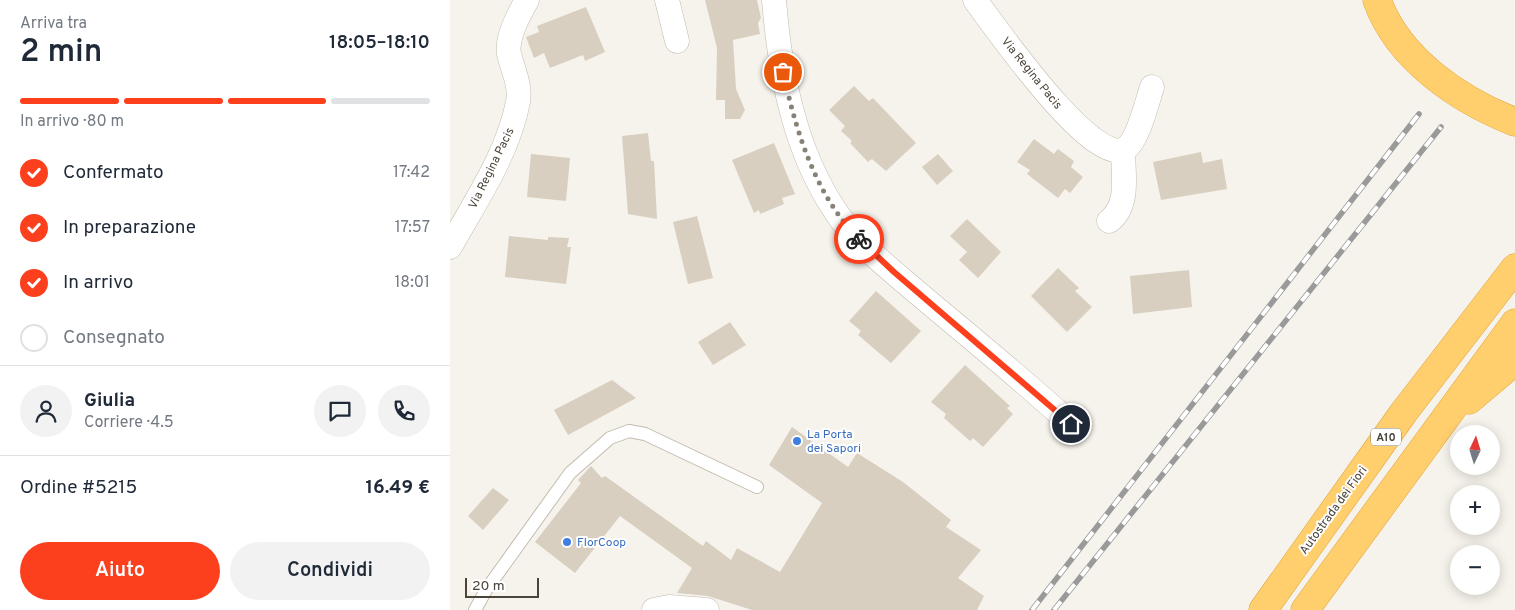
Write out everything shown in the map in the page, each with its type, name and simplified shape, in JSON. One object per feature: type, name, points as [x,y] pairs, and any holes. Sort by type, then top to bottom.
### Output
[{"type":"highway","points":[[1377,0],[1393,32],[1417,61],[1452,90],[1515,122]]},
{"type":"highway","name":"Autostrada dei Fiori","points":[[1263,610],[1404,412],[1515,268]]},
{"type":"highway","points":[[1305,610],[1515,323]]},
{"type":"highway","points":[[1441,423],[1515,361]]},
{"type":"street","name":"Via Regina Pacis","points":[[450,248],[493,169],[512,126],[519,100],[517,78],[509,52],[511,36],[527,0]]},
{"type":"street","points":[[667,0],[677,40]]},
{"type":"street","points":[[774,0],[783,72],[797,128],[819,183],[836,212],[851,232],[894,272],[1071,424]]},
{"type":"street","name":"Via Regina Pacis","points":[[975,0],[1052,101],[1084,132],[1112,150],[1124,150]]},
{"type":"street","points":[[1109,221],[1117,215],[1121,206],[1124,150],[1133,143],[1152,86]]},
{"type":"street","points":[[654,610],[669,607],[707,610]]},
{"type":"lane","points":[[475,610],[486,590],[570,474],[610,438],[629,431],[645,434],[757,487]]},
{"type":"building","points":[[705,0],[757,0],[761,18],[758,23],[760,34],[733,40],[736,89],[745,110],[740,119],[725,119],[725,100],[716,100],[717,48]]},
{"type":"building","points":[[586,7],[605,52],[585,61],[583,55],[550,68],[544,53],[534,58],[526,37],[539,32],[537,26]]},
{"type":"building","points":[[854,86],[869,101],[873,98],[916,143],[886,171],[872,159],[868,162],[850,143],[852,141],[841,131],[845,126],[829,110]]},
{"type":"building","points":[[648,133],[651,161],[654,161],[657,219],[628,214],[622,136]]},
{"type":"building","points":[[1034,139],[1054,154],[1058,149],[1074,161],[1071,167],[1083,177],[1070,193],[1065,189],[1058,198],[1027,174],[1030,170],[1017,162]]},
{"type":"building","points":[[774,143],[795,194],[782,198],[784,204],[760,214],[759,210],[754,213],[732,160]]},
{"type":"building","points":[[1201,152],[1203,163],[1222,159],[1227,189],[1161,200],[1153,162]]},
{"type":"building","points":[[531,154],[570,158],[566,201],[527,197]]},
{"type":"building","points":[[938,154],[953,171],[937,185],[922,167]]},
{"type":"building","points":[[697,216],[713,278],[688,284],[673,222]]},
{"type":"building","points":[[967,219],[1001,252],[978,278],[959,260],[967,252],[950,236]]},
{"type":"building","points":[[509,236],[548,240],[548,237],[569,238],[567,247],[571,247],[566,284],[505,277]]},
{"type":"building","points":[[1058,268],[1079,288],[1075,291],[1092,307],[1067,332],[1031,296]]},
{"type":"building","points":[[1189,270],[1192,307],[1133,314],[1130,276]]},
{"type":"building","points":[[876,291],[921,331],[891,363],[858,335],[861,331],[849,321]]},
{"type":"building","points":[[730,322],[746,345],[713,365],[698,342]]},
{"type":"building","points":[[965,365],[1010,406],[1007,408],[1013,414],[983,447],[973,438],[970,441],[944,418],[946,414],[931,402]]},
{"type":"building","points":[[612,380],[636,398],[568,435],[554,410]]},
{"type":"building","points":[[792,427],[848,467],[857,453],[903,482],[951,520],[946,527],[981,550],[958,578],[984,596],[977,610],[752,610],[708,596],[677,593],[692,568],[620,516],[575,573],[535,542],[581,483],[578,480],[591,466],[602,478],[605,476],[703,546],[706,541],[731,560],[737,548],[780,572],[822,503],[769,465]]},
{"type":"building","points":[[493,488],[509,500],[483,530],[468,516]]},
{"type":"railway","points":[[1032,610],[1419,114]]},
{"type":"railway","points":[[1054,610],[1441,127]]},
{"type":"way so far","points":[[783,72],[797,128],[819,183],[836,212],[851,232],[859,239]]},
{"type":"place","name":"La Porta dei Sapori","points":[[797,441]]},
{"type":"place","name":"FlorCoop","points":[[567,542]]},
{"type":"route","points":[[859,239],[894,272],[1071,424]]}]
